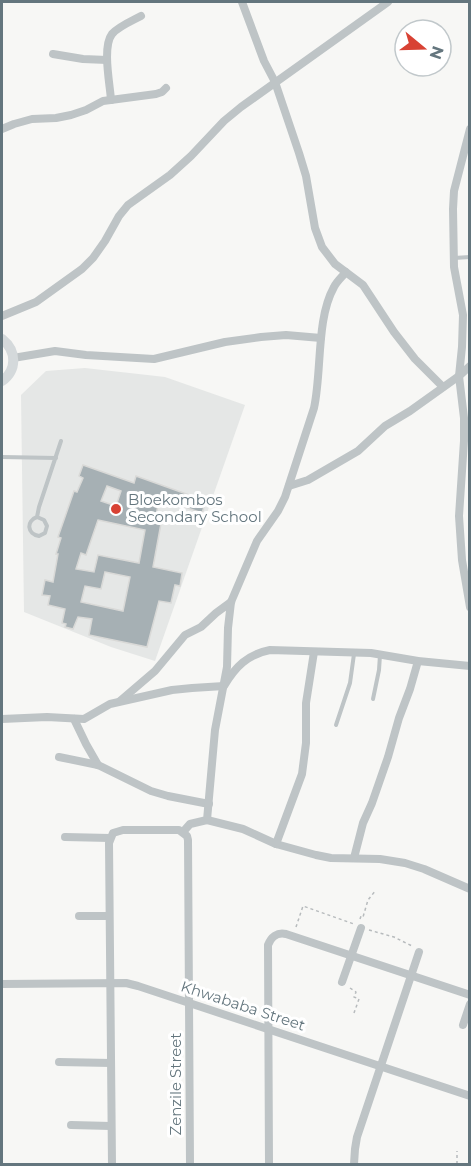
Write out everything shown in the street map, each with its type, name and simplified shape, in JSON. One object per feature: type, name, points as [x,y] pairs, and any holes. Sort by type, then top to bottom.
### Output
[{"type":"main road","points":[[2,339],[10,347],[13,358],[12,369],[2,382]]},
{"type":"street","points":[[242,2],[264,61],[275,82],[306,176],[315,228],[322,247],[335,264],[363,285],[415,359],[443,387]]},
{"type":"street","points":[[2,316],[36,302],[82,269],[99,249],[128,205],[170,175],[224,121],[388,2]]},
{"type":"street","points":[[111,100],[107,60],[108,42],[117,29],[141,16]]},
{"type":"street","points":[[53,54],[83,60],[107,60]]},
{"type":"street","points":[[2,129],[32,119],[71,115],[104,101],[156,94],[166,88]]},
{"type":"street","points":[[470,129],[454,191],[453,208],[453,258],[463,315],[459,376],[464,441],[459,516],[462,560],[470,607]]},
{"type":"street","points":[[207,820],[215,730],[224,686],[231,602],[257,541],[278,511],[289,486],[317,394],[324,314],[333,288],[346,272]]},
{"type":"street","points":[[13,358],[55,351],[154,359],[225,342],[286,335],[321,338]]},
{"type":"street","points":[[289,486],[308,480],[358,451],[385,426],[410,411],[470,366]]},
{"type":"street","points":[[119,702],[155,671],[185,635],[201,627],[231,602]]},
{"type":"street","points":[[224,686],[248,657],[270,650],[380,655],[470,666]]},
{"type":"street","points":[[276,844],[302,774],[306,743],[306,703],[315,652]]},
{"type":"street","points":[[354,858],[363,823],[388,757],[418,661]]},
{"type":"street","points":[[2,719],[47,717],[84,719],[110,704],[172,690],[224,686]]},
{"type":"street","points":[[74,719],[98,765]]},
{"type":"street","points":[[59,757],[98,765],[151,791],[209,804]]},
{"type":"street","points":[[112,1164],[109,916],[110,838],[113,833],[123,830],[179,830],[183,832],[190,824],[207,820],[243,829],[276,844],[331,858],[380,859],[405,863],[470,889]]},
{"type":"street","name":"Zenzile Street","points":[[183,832],[189,844],[190,1164]]},
{"type":"street","points":[[65,837],[110,838]]},
{"type":"street","points":[[79,916],[109,916]]},
{"type":"street","points":[[342,982],[361,928]]},
{"type":"street","points":[[269,1164],[268,945],[272,938],[282,933],[293,936],[470,995]]},
{"type":"street","points":[[354,1164],[357,1137],[419,952]]},
{"type":"street","name":"Khwababa Street","points":[[2,984],[126,983],[470,1096]]},
{"type":"street","points":[[463,1025],[470,1004]]},
{"type":"street","points":[[60,1062],[111,1063]]},
{"type":"street","points":[[71,1125],[111,1126]]},
{"type":"lane","points":[[453,258],[470,258]]},
{"type":"lane","points":[[37,517],[44,520],[47,526],[45,533],[39,536],[32,534],[29,527],[31,521],[37,517],[62,441]]},
{"type":"lane","points":[[2,457],[56,458]]},
{"type":"lane","points":[[336,725],[350,683],[354,653]]},
{"type":"lane","points":[[373,699],[380,655]]},
{"type":"path","points":[[293,936],[303,906],[358,925],[368,900],[376,890]]},
{"type":"path","points":[[361,928],[394,937],[419,952]]},
{"type":"path","points":[[342,982],[356,992],[354,997],[359,999],[354,1013]]},
{"type":"path","points":[[457,1151],[457,1164]]},
{"type":"shaded area","name":"Bloekombos Secondary School","points":[[85,368],[165,377],[245,405],[155,661],[111,647],[24,612],[21,395],[46,371]]},
{"type":"building","points":[[83,465],[134,483],[136,476],[206,501],[202,513],[159,498],[156,517],[162,518],[153,567],[182,573],[180,586],[175,585],[171,603],[159,601],[147,647],[89,635],[92,619],[78,617],[73,629],[65,627],[66,624],[62,623],[65,609],[48,605],[50,596],[42,595],[45,580],[53,582],[58,554],[56,554],[61,538],[58,537],[74,491],[77,492],[83,478],[79,476]],"holes":[[[107,486],[121,491],[116,506],[101,501]],[[98,520],[145,530],[139,563],[98,555],[94,572],[76,569],[81,553],[86,555]],[[105,572],[130,577],[123,611],[81,602],[85,586],[101,589]]]},
{"type":"place","name":"Bloekombos Secondary School","points":[[116,509]]}]
